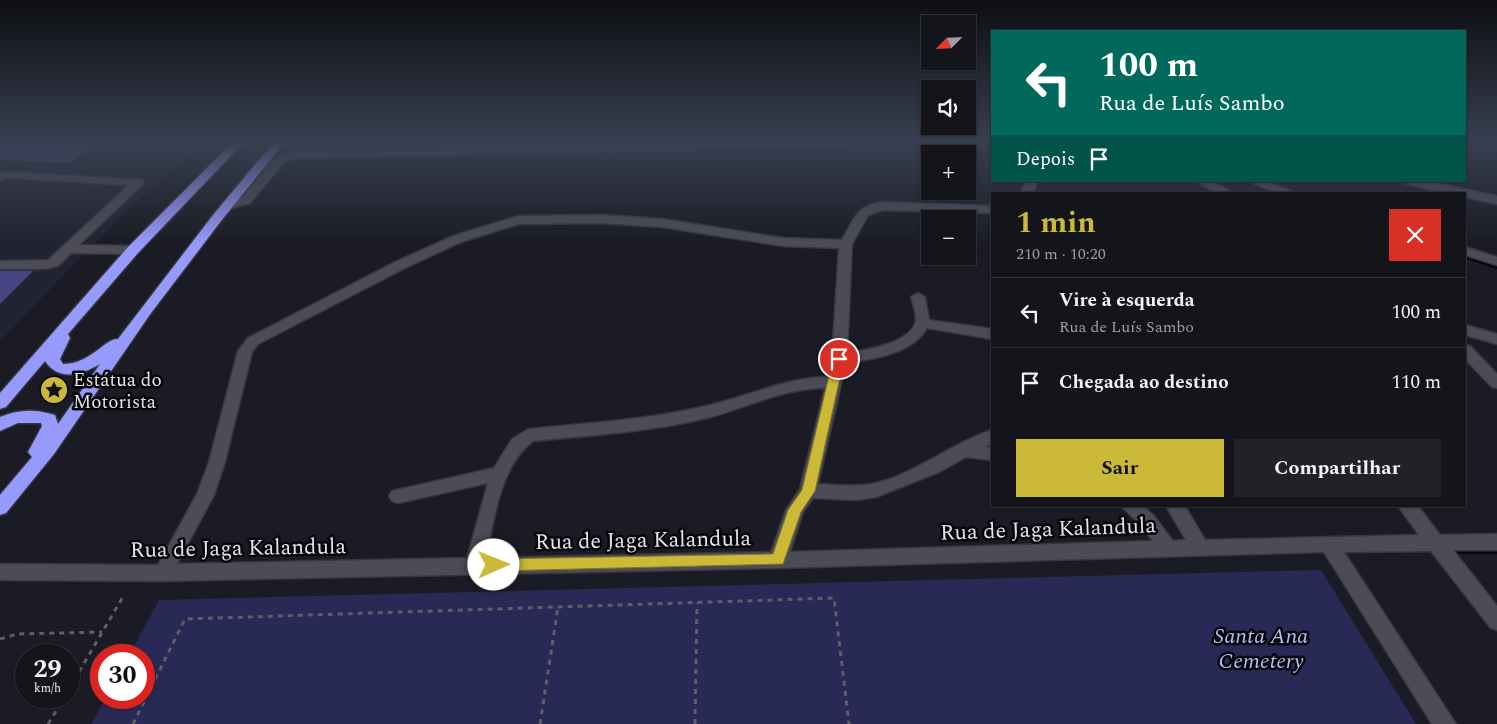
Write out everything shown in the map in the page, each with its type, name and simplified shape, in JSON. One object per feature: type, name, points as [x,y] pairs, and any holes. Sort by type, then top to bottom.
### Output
[{"type":"highway","points":[[0,403],[132,250],[204,177]]},
{"type":"highway","points":[[3,504],[48,450],[146,310],[252,177]]},
{"type":"highway","points":[[81,309],[54,354],[52,360],[59,369],[80,368],[101,358],[146,310]]},
{"type":"highway","points":[[0,425],[17,417],[31,415],[49,419],[50,426],[3,504]]},
{"type":"street","points":[[0,265],[48,265],[68,249],[139,182],[42,177]]},
{"type":"street","points":[[228,205],[246,200],[266,177]]},
{"type":"street","points":[[1204,182],[1225,192]]},
{"type":"street","points":[[1260,182],[1274,184],[1289,192]]},
{"type":"street","points":[[1411,182],[1459,192]]},
{"type":"street","points":[[1466,194],[1497,200]]},
{"type":"street","points":[[778,560],[795,510],[808,491],[832,382],[839,359],[846,244],[863,213],[874,207],[991,210]]},
{"type":"street","points":[[163,573],[205,495],[211,479],[245,351],[253,341],[400,265],[457,239],[518,220],[602,219],[662,222],[783,242],[846,244]]},
{"type":"street","points":[[68,249],[132,250]]},
{"type":"street","points":[[1466,251],[1497,261]]},
{"type":"street","points":[[839,359],[871,355],[915,336],[922,323],[918,297]]},
{"type":"street","points":[[922,323],[991,334]]},
{"type":"street","points":[[1466,330],[1497,339]]},
{"type":"street","points":[[1466,351],[1497,383]]},
{"type":"street","points":[[475,566],[484,524],[501,473],[514,446],[521,439],[530,435],[599,430],[707,412],[806,382],[832,382]]},
{"type":"street","points":[[808,491],[856,493],[876,490],[933,467],[991,436]]},
{"type":"street","points":[[964,450],[991,454]]},
{"type":"street","points":[[398,496],[501,473]]},
{"type":"street","points":[[1131,507],[1146,520],[1169,549]]},
{"type":"street","points":[[1176,507],[1200,548]]},
{"type":"street","points":[[1408,507],[1497,621]]},
{"type":"street","name":"Rua de Jaga Kalandula","points":[[0,572],[163,573],[778,560],[1329,544],[1497,542]]},
{"type":"street","points":[[1329,544],[1445,724]]},
{"type":"path","points":[[80,670],[124,594]]},
{"type":"path","points":[[133,724],[185,619],[834,598],[849,724]]},
{"type":"path","points":[[695,724],[697,603]]},
{"type":"path","points":[[540,724],[558,607]]},
{"type":"path","points":[[0,639],[17,634],[102,632]]},
{"type":"path","points":[[48,724],[57,709]]},
{"type":"shaded area","points":[[0,177],[165,177],[129,208],[0,341]]},
{"type":"green space","name":"Santa Ana Cemetery","points":[[1321,570],[1416,724],[91,724],[100,709],[155,709],[155,644],[135,644],[159,600]]},
{"type":"building","points":[[0,271],[33,271],[0,304]]},
{"type":"waterway","points":[[1249,182],[1259,186]]},
{"type":"waterway","points":[[1466,256],[1497,267]]},
{"type":"waterway","points":[[1448,551],[1497,551]]},
{"type":"place","name":"Estátua do Motorista","points":[[54,390]]},
{"type":"route","points":[[494,565],[778,560],[795,510],[808,491],[832,382],[839,359]]}]
